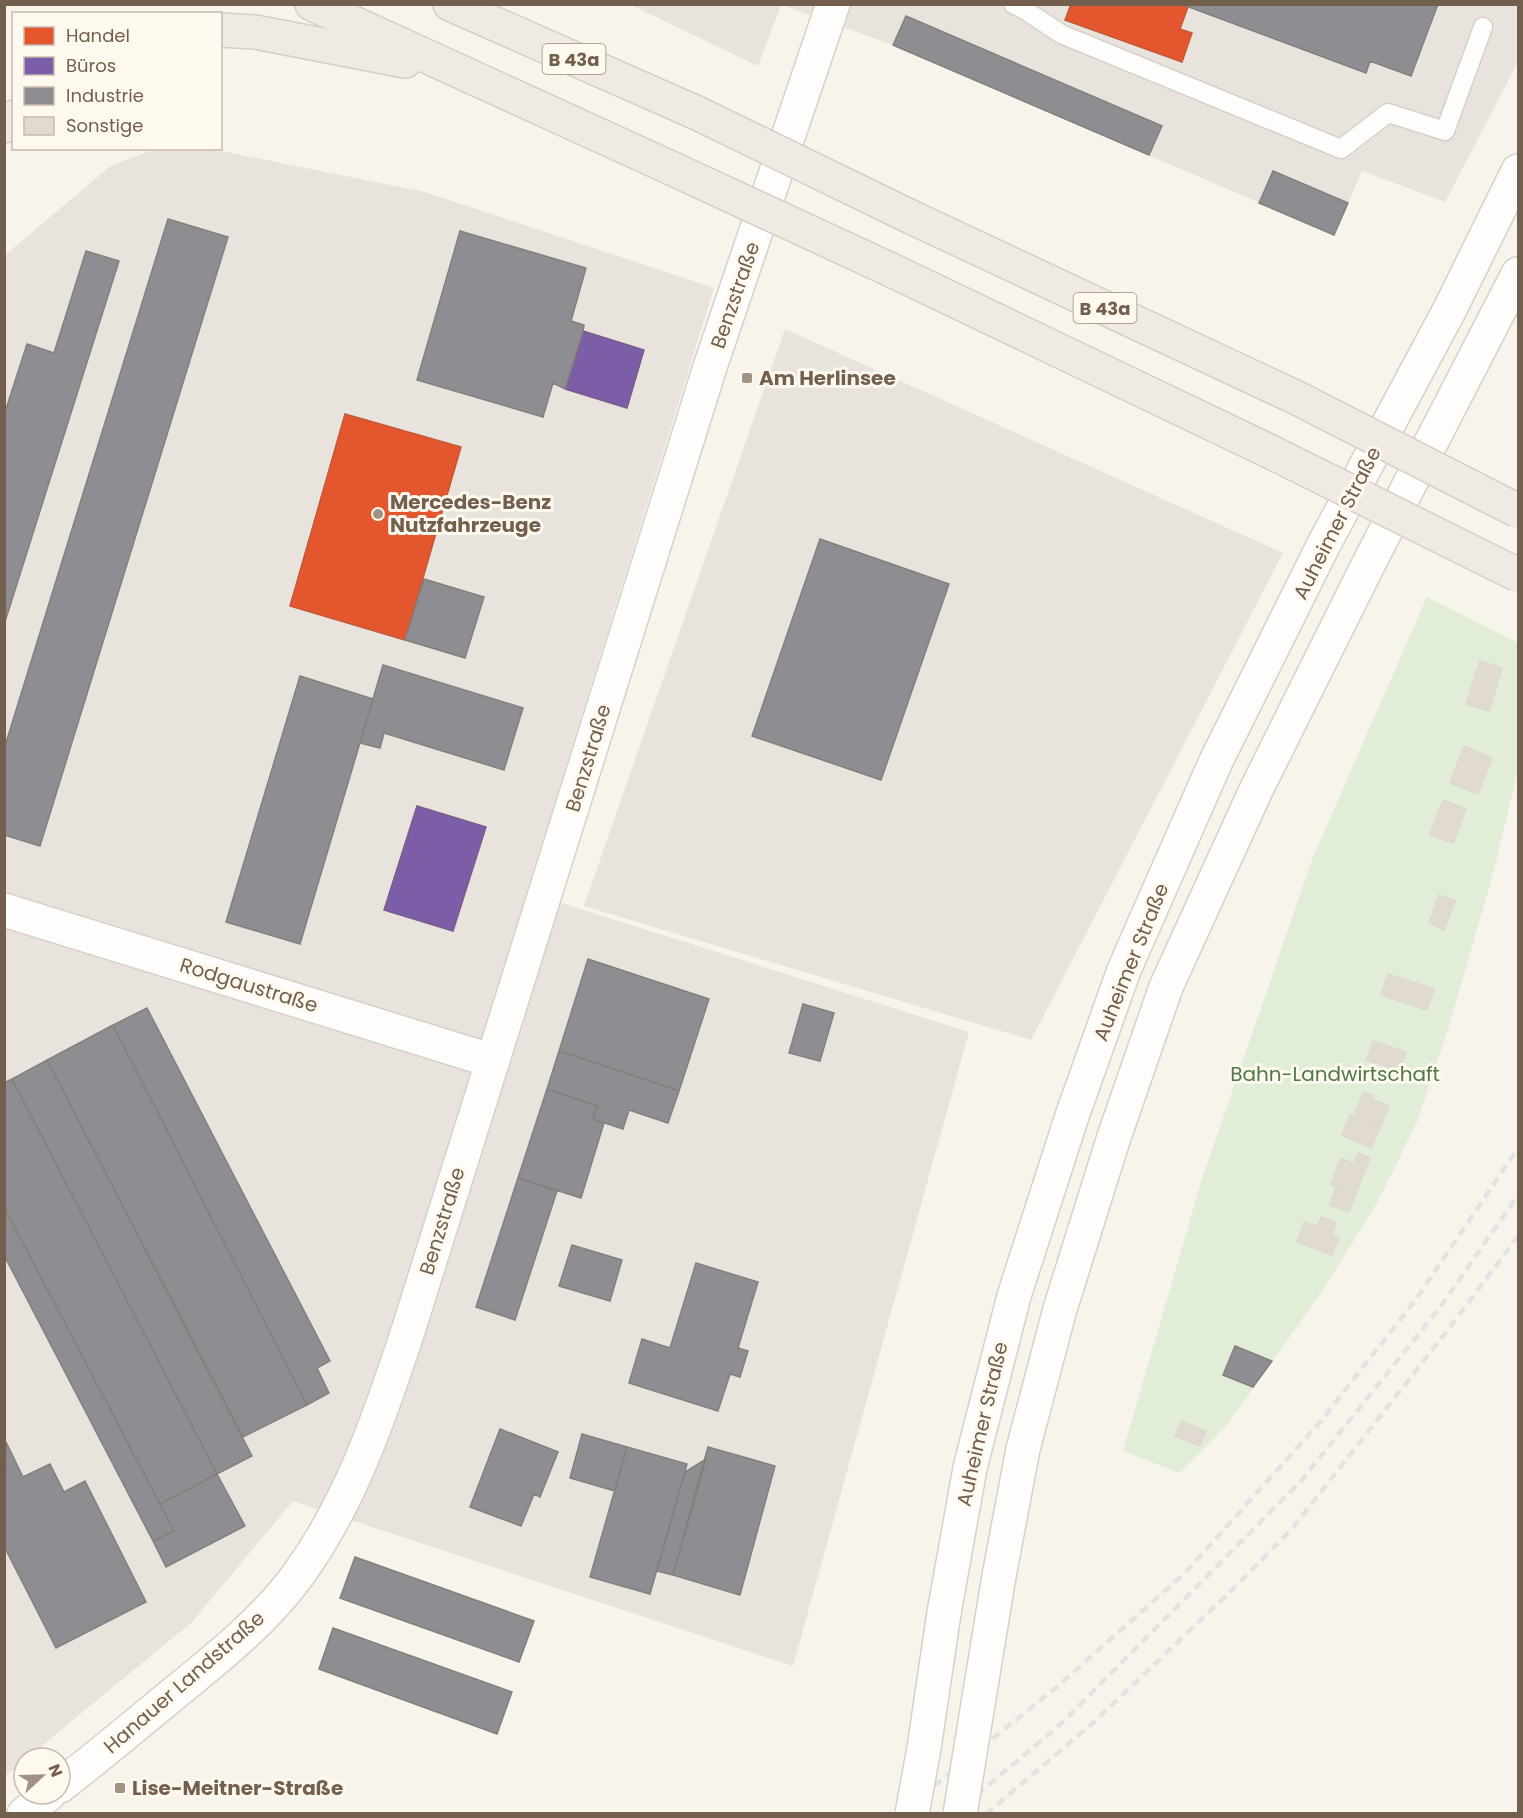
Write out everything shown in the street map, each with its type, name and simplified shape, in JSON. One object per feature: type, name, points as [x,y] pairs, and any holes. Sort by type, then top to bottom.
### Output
[{"type":"highway","points":[[312,4],[889,269],[1271,452],[1518,575]]},
{"type":"highway","name":"B 43a","points":[[450,4],[697,113],[913,218],[1297,398],[1518,511]]},
{"type":"highway","points":[[222,30],[255,32],[456,70]]},
{"type":"main road","name":"Benzstraße","points":[[338,1509],[382,1411],[710,367],[833,4]]},
{"type":"main road","name":"Auheimer Straße","points":[[912,1814],[970,1468],[1014,1296],[1072,1116],[1124,970],[1221,751],[1324,544],[1450,309],[1518,171]]},
{"type":"main road","points":[[960,1814],[999,1576],[1023,1449],[1060,1309],[1113,1140],[1166,987],[1256,790],[1373,554],[1518,274]]},
{"type":"main road","name":"Rodgaustraße","points":[[4,910],[493,1061]]},
{"type":"main road","name":"Hanauer Landstraße","points":[[72,1776],[211,1663],[273,1605],[297,1576],[338,1509]]},
{"type":"lane","points":[[1013,4],[1061,34],[1341,149],[1388,113],[1445,131],[1483,27]]},
{"type":"shaded area","points":[[631,5],[781,5],[758,66]]},
{"type":"shaded area","points":[[782,5],[1518,5],[1518,62],[1445,202],[1362,171],[1334,235],[893,45]]},
{"type":"shaded area","points":[[153,150],[217,150],[425,192],[714,288],[527,892],[969,1032],[793,1666],[293,1501],[192,1622],[41,1746],[12,1746],[12,1770],[5,1776],[5,255],[112,165]]},
{"type":"shaded area","points":[[785,329],[1283,553],[1031,1040],[584,906]]},
{"type":"green space","name":"Bahn-Landwirtschaft","points":[[1427,597],[1518,643],[1518,770],[1493,874],[1449,1026],[1417,1122],[1377,1203],[1325,1287],[1227,1425],[1180,1473],[1123,1451],[1201,1182],[1313,857]]},
{"type":"building: Handel","points":[[1071,4],[1181,4],[1188,7],[1180,29],[1192,33],[1182,62],[1065,20]]},
{"type":"building: Handel","points":[[345,414],[461,447],[405,640],[290,606]]},
{"type":"building: Büros","points":[[583,331],[644,350],[627,408],[565,389]]},
{"type":"building: Büros","points":[[417,806],[486,827],[453,931],[384,910]]},
{"type":"building: Industrie","points":[[1181,4],[1438,4],[1411,76],[1370,61],[1366,73]]},
{"type":"building: Industrie","points":[[906,16],[1162,126],[1149,155],[893,45]]},
{"type":"building: Industrie","points":[[1273,171],[1348,203],[1334,235],[1259,203]]},
{"type":"building: Industrie","points":[[168,219],[228,237],[40,846],[4,835],[4,749]]},
{"type":"building: Industrie","points":[[460,231],[586,268],[571,321],[584,325],[583,331],[565,389],[553,383],[543,417],[417,380]]},
{"type":"building: Industrie","points":[[86,251],[119,261],[4,625],[4,415],[27,344],[54,353]]},
{"type":"building: Industrie","points":[[820,539],[949,584],[881,780],[752,736]]},
{"type":"building: Industrie","points":[[424,579],[484,597],[465,658],[405,640]]},
{"type":"building: Industrie","points":[[383,665],[523,708],[504,770],[384,733],[380,748],[360,743]]},
{"type":"building: Industrie","points":[[300,676],[373,699],[300,944],[226,922]]},
{"type":"building: Industrie","points":[[588,959],[709,999],[679,1091],[559,1051]]},
{"type":"building: Industrie","points":[[803,1004],[834,1013],[820,1061],[789,1053]]},
{"type":"building: Industrie","points":[[147,1008],[330,1361],[317,1368],[329,1393],[307,1405],[113,1025]]},
{"type":"building: Industrie","points":[[113,1025],[307,1405],[243,1437],[47,1060]]},
{"type":"building: Industrie","points":[[559,1051],[679,1091],[668,1123],[629,1110],[623,1129],[593,1119],[597,1106],[547,1089]]},
{"type":"building: Industrie","points":[[47,1060],[252,1456],[217,1474],[12,1079]]},
{"type":"building: Industrie","points":[[12,1079],[217,1474],[160,1504],[4,1207],[4,1083]]},
{"type":"building: Industrie","points":[[547,1089],[597,1106],[593,1119],[604,1123],[581,1198],[518,1178]]},
{"type":"building: Industrie","points":[[518,1178],[557,1191],[515,1320],[476,1307]]},
{"type":"building: Industrie","points":[[4,1207],[174,1531],[153,1541],[4,1255]]},
{"type":"building: Industrie","points":[[572,1245],[622,1260],[610,1301],[559,1286]]},
{"type":"building: Industrie","points":[[696,1263],[758,1282],[738,1348],[748,1351],[740,1377],[730,1374],[718,1411],[629,1383],[642,1339],[670,1348]]},
{"type":"building: Industrie","points":[[1235,1346],[1272,1361],[1253,1387],[1223,1375]]},
{"type":"building: Industrie","points":[[500,1429],[558,1452],[540,1497],[534,1494],[521,1526],[470,1507]]},
{"type":"building: Industrie","points":[[582,1434],[627,1447],[615,1491],[570,1478]]},
{"type":"building: Industrie","points":[[6,1442],[23,1477],[50,1464],[64,1492],[85,1481],[146,1602],[56,1648],[4,1546]]},
{"type":"building: Industrie","points":[[627,1447],[687,1464],[650,1594],[590,1577]]},
{"type":"building: Industrie","points":[[708,1447],[775,1466],[740,1595],[673,1575]]},
{"type":"building: Industrie","points":[[706,1459],[673,1575],[657,1571],[685,1472]]},
{"type":"building: Industrie","points":[[217,1474],[245,1526],[166,1567],[153,1541],[174,1531],[160,1504]]},
{"type":"building: Industrie","points":[[355,1557],[534,1621],[519,1662],[340,1598]]},
{"type":"building: Industrie","points":[[333,1628],[512,1692],[497,1734],[319,1669]]},
{"type":"building: Sonstige","points":[[1480,661],[1502,668],[1489,711],[1466,704]]},
{"type":"building: Sonstige","points":[[1464,746],[1492,758],[1478,794],[1450,783]]},
{"type":"building: Sonstige","points":[[1443,800],[1466,809],[1453,843],[1430,835]]},
{"type":"building: Sonstige","points":[[1439,895],[1455,901],[1444,930],[1429,923]]},
{"type":"building: Sonstige","points":[[1388,974],[1434,989],[1427,1010],[1381,995]]},
{"type":"building: Sonstige","points":[[1373,1041],[1406,1052],[1400,1071],[1367,1060]]},
{"type":"building: Sonstige","points":[[1364,1092],[1373,1096],[1372,1099],[1389,1106],[1381,1126],[1354,1116]]},
{"type":"building: Sonstige","points":[[1350,1114],[1381,1126],[1371,1148],[1342,1135]]},
{"type":"building: Sonstige","points":[[1358,1153],[1370,1158],[1360,1183],[1335,1173],[1341,1158],[1354,1164]]},
{"type":"building: Sonstige","points":[[1335,1173],[1360,1183],[1356,1194],[1331,1184]]},
{"type":"building: Sonstige","points":[[1336,1187],[1356,1194],[1349,1212],[1330,1205]]},
{"type":"building: Sonstige","points":[[1321,1217],[1336,1222],[1332,1235],[1339,1237],[1332,1255],[1297,1242],[1304,1222],[1318,1226]]},
{"type":"building: Sonstige","points":[[1181,1421],[1206,1431],[1200,1446],[1175,1436]]},
{"type":"railway","points":[[899,1814],[1058,1686],[1186,1572],[1321,1421],[1417,1298],[1518,1148]]},
{"type":"railway","points":[[954,1814],[1061,1724],[1301,1481],[1441,1306],[1518,1195]]},
{"type":"railway","points":[[986,1814],[1094,1722],[1291,1530],[1447,1331],[1518,1236]]},
{"type":"place","name":"Am Herlinsee","points":[[747,378]]},
{"type":"place","name":"Mercedes-Benz Nutzfahrzeuge","points":[[378,514]]},
{"type":"place","name":"Lise-Meitner-Straße","points":[[120,1788]]}]
